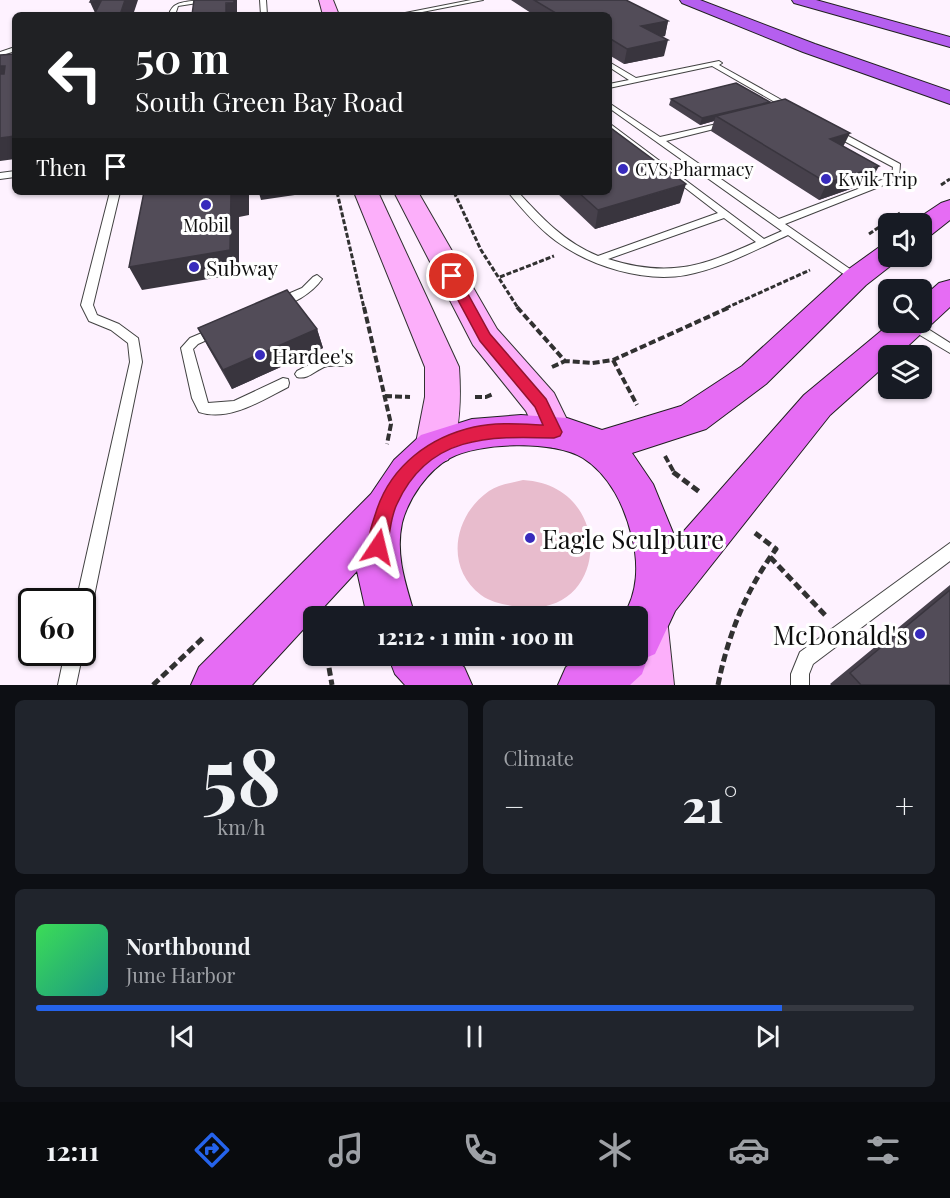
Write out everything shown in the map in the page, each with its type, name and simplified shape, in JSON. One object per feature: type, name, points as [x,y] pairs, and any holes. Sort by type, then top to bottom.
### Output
[{"type":"highway","points":[[687,0],[809,48],[950,98]]},
{"type":"highway","points":[[799,0],[950,42]]},
{"type":"highway","points":[[851,0],[950,28]]},
{"type":"highway","points":[[809,48],[830,62],[950,107]]},
{"type":"main road","points":[[367,195],[442,367],[443,397],[434,448]]},
{"type":"main road","points":[[408,195],[485,338],[541,404],[554,432]]},
{"type":"main road","points":[[932,221],[950,208]]},
{"type":"main road","points":[[599,448],[693,418],[754,375],[856,278],[878,262]]},
{"type":"main road","points":[[932,306],[950,290]]},
{"type":"main road","points":[[648,620],[817,405],[902,333]]},
{"type":"main road","points":[[387,606],[382,593],[377,562],[379,532],[387,504],[399,482],[434,448],[475,433],[518,430],[554,432],[579,438],[599,448],[630,480],[646,512],[658,550],[646,606]]},
{"type":"main road","points":[[217,685],[324,574],[387,504]]},
{"type":"main road","points":[[584,685],[614,666]]},
{"type":"main road","points":[[646,666],[648,685]]},
{"type":"lane","points":[[414,12],[480,0]]},
{"type":"lane","points":[[172,12],[176,5],[208,1]]},
{"type":"lane","points":[[612,85],[717,63],[799,112]]},
{"type":"lane","points":[[612,66],[634,81]]},
{"type":"lane","points":[[612,107],[856,278]]},
{"type":"lane","points":[[779,110],[789,107]]},
{"type":"lane","points":[[612,116],[622,114]]},
{"type":"lane","points":[[659,140],[735,121]]},
{"type":"lane","points":[[612,127],[762,242]]},
{"type":"lane","points":[[778,223],[896,177],[897,166],[828,128]]},
{"type":"lane","points":[[87,588],[136,362],[134,341],[115,327],[93,318],[87,305],[115,195]]},
{"type":"lane","points":[[516,195],[559,239],[575,249],[599,259],[653,273],[684,272],[790,231]]},
{"type":"lane","points":[[599,259],[725,214]]},
{"type":"lane","points":[[266,308],[306,291],[317,279]]},
{"type":"lane","points":[[225,327],[194,341],[187,348],[199,398],[204,408],[219,411],[233,407],[282,383]]},
{"type":"lane","points":[[931,333],[950,349]]},
{"type":"lane","points":[[300,374],[326,361],[345,362]]},
{"type":"lane","points":[[800,685],[800,674],[806,658],[950,551]]},
{"type":"lane","points":[[67,685],[71,666]]},
{"type":"path","points":[[338,195],[391,424],[391,435],[382,453]]},
{"type":"path","points":[[455,195],[481,250],[523,316],[565,361],[592,363],[613,360],[814,268]]},
{"type":"path","points":[[770,557],[841,632]]},
{"type":"path","points":[[153,685],[208,633]]},
{"type":"path","points":[[329,666],[332,685]]},
{"type":"shaded area","points":[[523,480],[553,487],[575,504],[587,526],[590,550],[585,573],[572,593],[549,605],[514,606],[485,598],[469,583],[458,556],[461,527],[477,501],[501,485]]},
{"type":"building","points":[[91,0],[125,0],[121,12],[96,12],[101,1],[90,2]]},
{"type":"building","points":[[194,0],[234,0],[234,3],[226,3],[226,12],[192,12]]},
{"type":"building","points":[[534,0],[626,0],[668,21],[641,26],[668,40],[627,49],[612,40],[612,12],[554,12]]},
{"type":"building","points":[[12,54],[12,136],[0,138],[0,74],[4,74],[5,66],[0,66],[0,55]]},
{"type":"building","points":[[736,83],[770,102],[702,118],[671,99]]},
{"type":"building","points":[[785,99],[850,133],[830,139],[879,166],[827,183],[716,116]]},
{"type":"building","points":[[612,129],[686,184],[598,210],[581,195],[612,195]]},
{"type":"building","points":[[143,195],[231,195],[230,250],[129,267]]},
{"type":"building","points":[[287,290],[317,329],[223,370],[198,328]]},
{"type":"building","name":"McDonald's","points":[[950,590],[950,685],[861,685],[850,673]]},
{"type":"place","name":"CVS Pharmacy","points":[[623,169]]},
{"type":"place","name":"Kwik Trip","points":[[826,179]]},
{"type":"place","name":"Mobil","points":[[206,205]]},
{"type":"place","name":"Subway","points":[[194,267]]},
{"type":"place","name":"Hardee's","points":[[260,355]]},
{"type":"place","name":"Eagle Sculpture","points":[[530,538]]},
{"type":"place","name":"McDonald's","points":[[920,634]]},
{"type":"route","points":[[378,547],[379,532],[387,504],[399,482],[434,448],[475,433],[518,430],[554,432],[541,404],[485,338],[452,276]]}]
